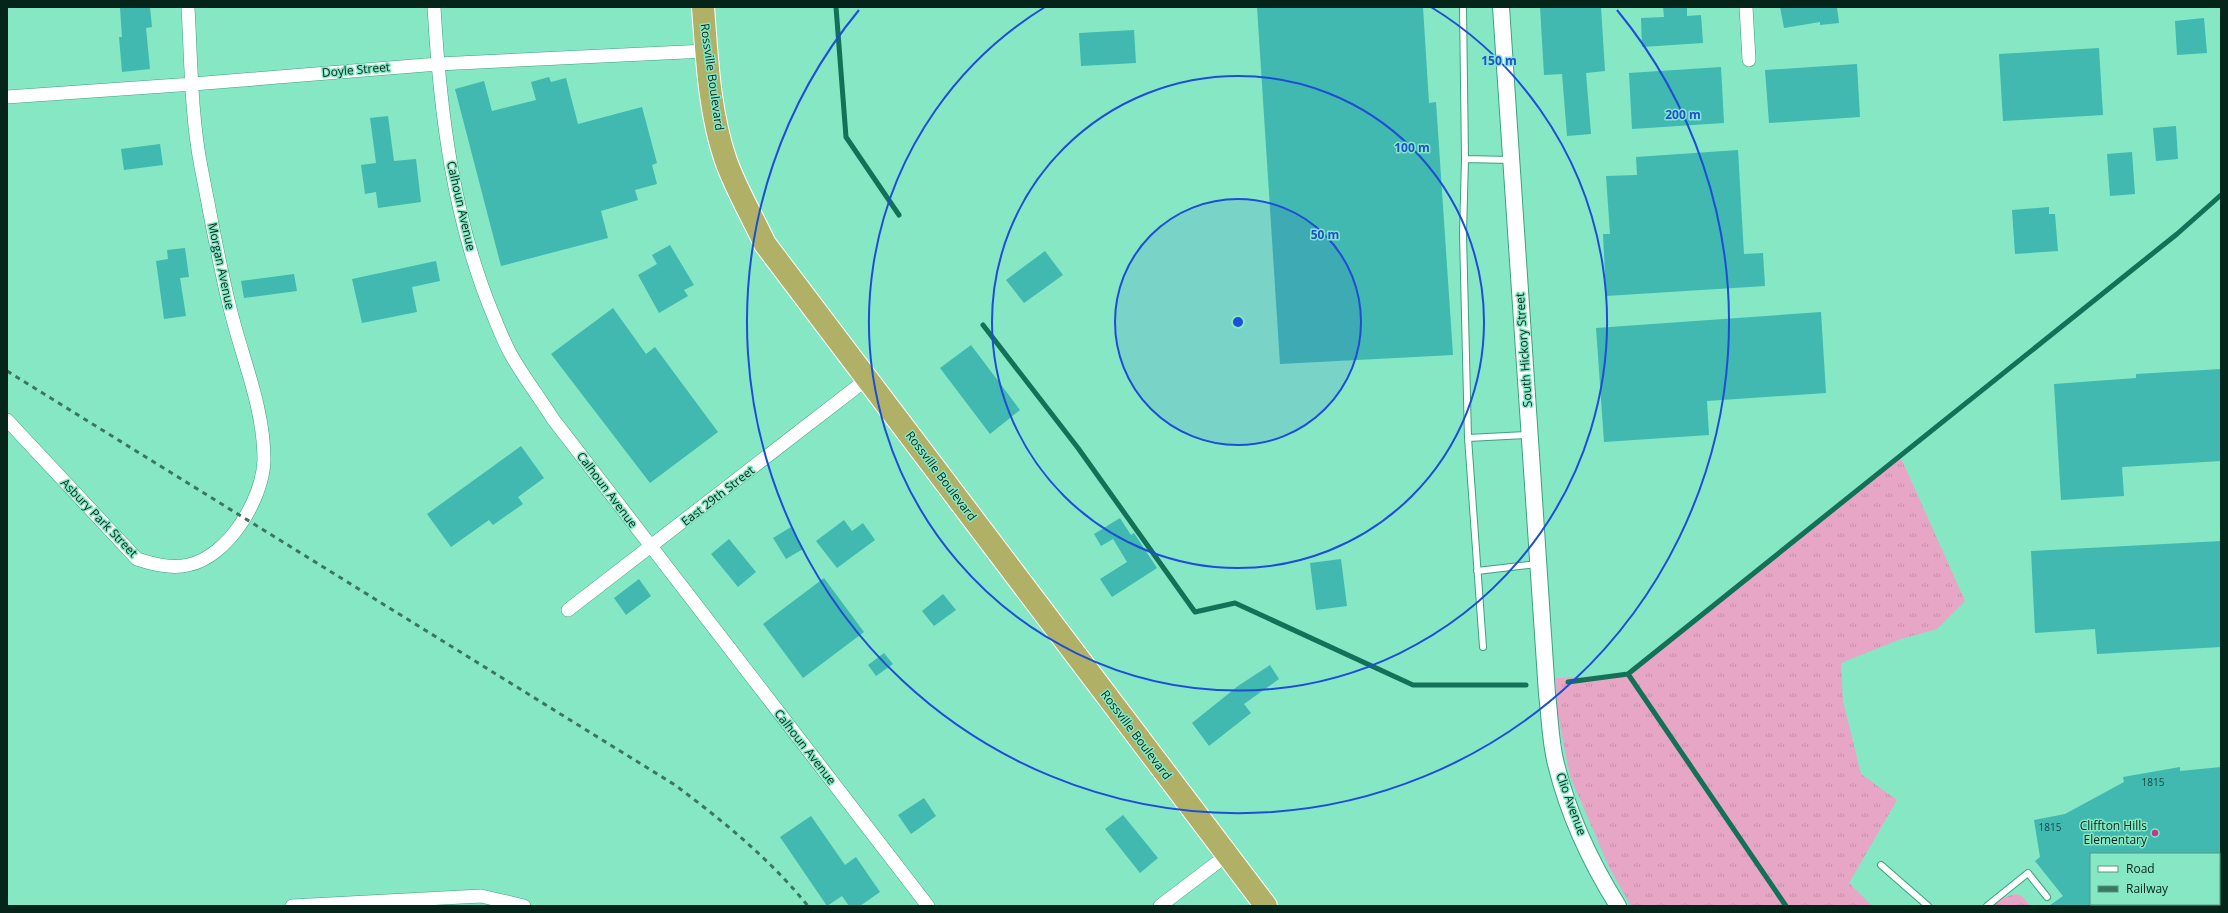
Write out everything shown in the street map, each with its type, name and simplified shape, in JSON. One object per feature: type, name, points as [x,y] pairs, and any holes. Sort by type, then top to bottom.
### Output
[{"type":"highway","name":"Rossville Boulevard","points":[[703,7],[706,51],[715,117],[726,161],[765,244],[1266,906]]},
{"type":"street","name":"Morgan Avenue","points":[[188,7],[196,144],[229,305],[256,392],[261,431],[264,460],[262,475],[254,502],[244,518]]},
{"type":"street","name":"Calhoun Avenue","points":[[434,7],[438,64],[448,148],[461,214],[480,285],[510,352],[553,419],[928,906]]},
{"type":"street","name":"South Hickory Street","points":[[1501,7],[1547,694]]},
{"type":"street","points":[[1746,7],[1749,60]]},
{"type":"street","name":"Doyle Street","points":[[7,96],[193,84],[438,64],[706,51]]},
{"type":"street","name":"East 29th Street","points":[[568,610],[651,548],[867,379]]},
{"type":"street","name":"Asbury Park Street","points":[[7,420],[137,559],[161,566],[188,565],[210,556],[228,540],[244,518]]},
{"type":"street","name":"Clio Avenue","points":[[1547,694],[1556,763],[1560,777],[1577,825],[1608,890],[1618,906]]},
{"type":"street","points":[[1160,906],[1227,855]]},
{"type":"street","points":[[292,906],[480,896],[524,906]]},
{"type":"lane","points":[[1463,7],[1466,159],[1463,234],[1468,438],[1483,648]]},
{"type":"lane","points":[[1466,159],[1512,160]]},
{"type":"lane","points":[[1468,438],[1530,435]]},
{"type":"lane","points":[[1477,571],[1538,564]]},
{"type":"lane","points":[[1880,865],[1928,906]]},
{"type":"lane","points":[[1987,906],[2028,873],[2047,897]]},
{"type":"green space","points":[[1901,458],[1965,601],[1937,629],[1901,639],[1841,663],[1843,701],[1861,774],[1897,800],[1849,883],[1872,906],[1631,906],[1609,867],[1570,776],[1557,710],[1556,678],[1630,675]]},
{"type":"green space","points":[[2015,894],[2022,896],[2030,906],[1991,906],[2000,899]]},
{"type":"building","points":[[150,7],[152,27],[146,28],[150,69],[122,72],[119,37],[122,37],[120,8]]},
{"type":"building","points":[[1257,7],[1423,7],[1429,103],[1436,102],[1453,355],[1280,364]]},
{"type":"building","points":[[1540,7],[1601,7],[1605,71],[1586,73],[1591,134],[1567,136],[1562,74],[1544,75]]},
{"type":"building","points":[[1663,7],[1687,7],[1687,16],[1701,15],[1703,43],[1642,47],[1641,18],[1664,17]]},
{"type":"building","points":[[1780,7],[1837,7],[1839,23],[1820,25],[1820,22],[1784,28]]},
{"type":"building","points":[[2204,18],[2207,53],[2177,55],[2175,21]]},
{"type":"building","points":[[1134,30],[1136,63],[1081,66],[1079,33]]},
{"type":"building","points":[[2099,48],[2103,115],[2003,121],[1999,54]]},
{"type":"building","points":[[1857,64],[1860,117],[1769,123],[1765,70]]},
{"type":"building","points":[[1721,67],[1724,123],[1632,129],[1629,73]]},
{"type":"building","points":[[549,77],[551,82],[566,78],[578,124],[642,107],[657,163],[652,165],[657,184],[635,190],[638,200],[601,211],[608,238],[501,266],[455,89],[484,81],[492,111],[536,100],[531,82]]},
{"type":"building","points":[[388,116],[394,161],[416,159],[421,202],[378,208],[376,192],[365,194],[361,165],[376,163],[370,118]]},
{"type":"building","points":[[2176,126],[2178,159],[2156,161],[2153,128]]},
{"type":"building","points":[[160,144],[163,165],[124,170],[121,149]]},
{"type":"building","points":[[1738,150],[1744,254],[1763,253],[1765,286],[1606,296],[1603,234],[1610,234],[1606,176],[1637,175],[1636,157]]},
{"type":"building","points":[[2132,152],[2135,194],[2110,196],[2107,154]]},
{"type":"building","points":[[2049,207],[2049,214],[2055,214],[2058,251],[2015,254],[2012,210]]},
{"type":"building","points":[[670,245],[694,285],[684,290],[688,296],[659,313],[638,275],[657,264],[652,255]]},
{"type":"building","points":[[185,248],[189,277],[180,278],[186,316],[164,319],[156,261],[168,259],[167,250]]},
{"type":"building","points":[[1045,251],[1063,275],[1024,303],[1006,280]]},
{"type":"building","points":[[436,261],[440,281],[412,287],[417,312],[362,323],[352,279]]},
{"type":"building","points":[[294,274],[297,291],[244,298],[241,281]]},
{"type":"building","points":[[613,308],[646,354],[655,347],[718,432],[650,483],[551,354]]},
{"type":"building","points":[[1821,312],[1826,393],[1707,401],[1709,435],[1604,442],[1596,328]]},
{"type":"building","points":[[971,345],[1020,410],[990,434],[940,368]]},
{"type":"building","points":[[2221,369],[2221,461],[2122,467],[2124,496],[2061,500],[2054,384],[2136,378],[2136,374]]},
{"type":"building","points":[[521,446],[544,478],[518,497],[523,504],[493,525],[489,520],[451,547],[427,514]]},
{"type":"building","points":[[1120,518],[1131,535],[1134,533],[1157,568],[1112,597],[1100,579],[1127,562],[1113,539],[1101,546],[1094,534]]},
{"type":"building","points":[[844,520],[852,531],[863,523],[875,540],[837,568],[816,541]]},
{"type":"building","points":[[791,527],[803,549],[786,559],[773,538]]},
{"type":"building","points":[[729,539],[756,572],[738,587],[711,554]]},
{"type":"building","points":[[2221,541],[2221,647],[2097,654],[2095,629],[2035,633],[2031,551]]},
{"type":"building","points":[[1341,559],[1347,606],[1316,610],[1310,563]]},
{"type":"building","points":[[824,578],[864,632],[803,678],[763,624]]},
{"type":"building","points":[[639,579],[651,596],[626,615],[614,598]]},
{"type":"building","points":[[943,594],[956,610],[934,626],[922,611]]},
{"type":"building","points":[[884,653],[893,664],[876,676],[868,665]]},
{"type":"building","points":[[1270,665],[1279,679],[1244,704],[1251,713],[1209,746],[1192,723],[1238,686]]},
{"type":"building","points":[[2180,767],[2180,771],[2221,767],[2221,854],[2090,853],[2091,906],[2049,906],[2063,896],[2035,861],[2040,857],[2034,820],[2065,814],[2124,782],[2123,777]]},
{"type":"building","points":[[924,798],[936,816],[911,834],[898,815]]},
{"type":"building","points":[[1123,815],[1158,858],[1140,873],[1105,829]]},
{"type":"building","points":[[811,816],[845,865],[856,857],[880,892],[860,906],[849,906],[842,896],[827,906],[780,837]]},
{"type":"waterway","points":[[836,7],[846,137],[899,215]]},
{"type":"waterway","points":[[1568,682],[1628,674],[2177,234],[2221,195]]},
{"type":"waterway","points":[[983,325],[1078,448],[1195,612],[1235,603],[1413,685],[1526,685]]},
{"type":"waterway","points":[[1628,674],[1786,906]]},
{"type":"railway","points":[[7,371],[675,785],[711,812],[745,841],[778,872],[808,906]]},
{"type":"place","name":"Cliffton Hills Elementary","points":[[2155,833]]}]
